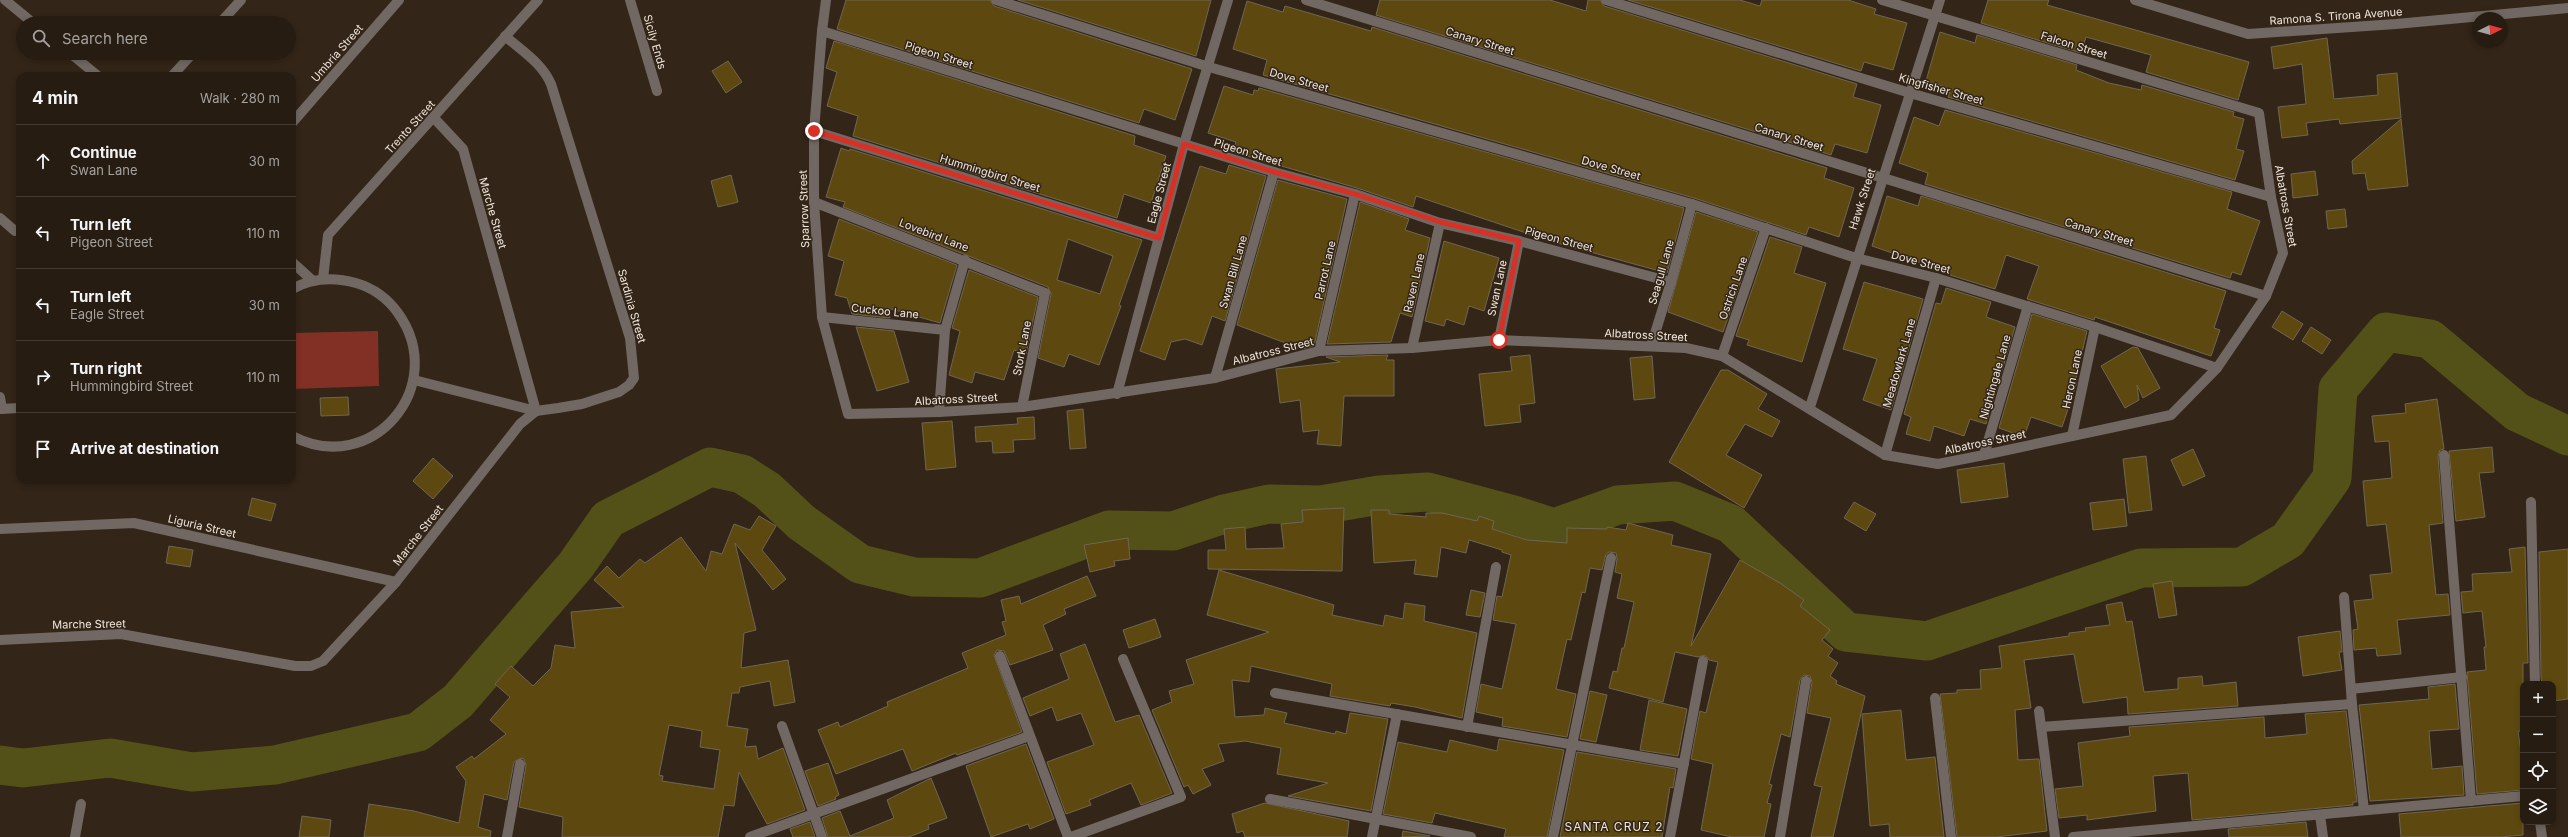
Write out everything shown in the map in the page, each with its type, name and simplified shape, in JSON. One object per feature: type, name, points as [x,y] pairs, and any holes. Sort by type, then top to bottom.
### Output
[{"type":"street","points":[[5,0],[24,16]]},
{"type":"street","points":[[226,16],[241,0]]},
{"type":"street","name":"Umbria Street","points":[[296,117],[399,0]]},
{"type":"street","name":"Trento Street","points":[[318,280],[328,235],[538,0]]},
{"type":"street","name":"Sicily Ends","points":[[630,0],[657,91]]},
{"type":"street","name":"Sparrow Street","points":[[826,0],[814,131],[814,202],[822,317],[848,414]]},
{"type":"street","name":"Dove Street","points":[[996,0],[1209,67],[1692,204],[1856,258],[1936,278],[2095,326],[2217,368]]},
{"type":"street","name":"Eagle Street","points":[[1117,394],[1184,144],[1209,67],[1228,0]]},
{"type":"street","name":"Canary Street","points":[[1306,0],[1318,2],[2266,296]]},
{"type":"street","name":"Kingfisher Street","points":[[1606,0],[1910,93],[2271,197]]},
{"type":"street","name":"Falcon Street","points":[[1882,0],[2259,113]]},
{"type":"street","name":"Hawk Street","points":[[1810,407],[1856,258],[1940,0]]},
{"type":"street","name":"Ramona S. Tirona Avenue","points":[[2135,0],[2248,34],[2396,24],[2568,8]]},
{"type":"street","name":"Pigeon Street","points":[[822,31],[1274,172],[1355,194],[1440,222],[1519,241],[1671,282]]},
{"type":"street","name":"Sardinia Street","points":[[414,380],[536,410],[582,404],[619,392],[629,386],[634,378],[633,352],[547,74],[505,36]]},
{"type":"street","points":[[79,60],[93,72]]},
{"type":"street","points":[[176,72],[187,60]]},
{"type":"street","name":"Albatross Street","points":[[848,414],[939,412],[1022,407],[1117,394],[1215,378],[1319,351],[1412,348],[1499,340],[1686,348],[1722,356],[1810,407],[1885,455],[1938,464],[1984,455],[2171,415],[2217,368],[2266,296],[2282,253],[2271,197],[2259,113]]},
{"type":"street","name":"Marche Street","points":[[0,640],[121,634],[295,666],[311,666],[323,660],[396,582],[520,424],[536,410],[463,149],[434,118]]},
{"type":"street","name":"Hummingbird Street","points":[[814,131],[1159,238]]},
{"type":"street","name":"Swan Bill Lane","points":[[1215,378],[1274,172]]},
{"type":"street","name":"Parrot Lane","points":[[1319,351],[1355,194]]},
{"type":"street","name":"Lovebird Lane","points":[[814,202],[965,260],[1044,293]]},
{"type":"street","name":"Seagull Lane","points":[[1651,346],[1671,282],[1692,204]]},
{"type":"street","points":[[0,218],[16,231]]},
{"type":"street","name":"Raven Lane","points":[[1412,348],[1440,222]]},
{"type":"street","name":"Ostrich Lane","points":[[1722,356],[1766,228]]},
{"type":"street","name":"Swan Lane","points":[[1499,340],[1519,241]]},
{"type":"street","points":[[939,412],[945,330],[965,260]]},
{"type":"street","points":[[296,265],[318,280]]},
{"type":"street","name":"Meadowlark Lane","points":[[1885,455],[1936,278]]},
{"type":"street","points":[[296,288],[318,280],[342,280],[361,285],[379,293],[393,306],[405,322],[412,341],[415,360],[414,380],[406,402],[392,421],[374,436],[352,445],[328,447],[305,443],[296,438]]},
{"type":"street","name":"Stork Lane","points":[[1022,407],[1044,293]]},
{"type":"street","name":"Nightingale Lane","points":[[1984,455],[2028,306]]},
{"type":"street","name":"Cuckoo Lane","points":[[822,317],[945,330]]},
{"type":"street","name":"Heron Lane","points":[[2072,436],[2095,326]]},
{"type":"street","points":[[0,397],[1,409],[16,408]]},
{"type":"street","points":[[2444,455],[2471,801]]},
{"type":"street","points":[[2531,502],[2535,681]]},
{"type":"street","name":"Liguria Street","points":[[0,529],[134,523],[396,582]]},
{"type":"street","points":[[1553,837],[1611,558]]},
{"type":"street","points":[[1468,727],[1496,566]]},
{"type":"street","points":[[2344,597],[2352,704],[2364,810]]},
{"type":"street","points":[[1000,656],[1068,837]]},
{"type":"street","points":[[1071,837],[1181,797],[1123,660]]},
{"type":"street","points":[[1670,837],[1703,661]]},
{"type":"street","points":[[2351,689],[2462,677]]},
{"type":"street","points":[[1780,837],[1806,681]]},
{"type":"street","points":[[1275,693],[1684,764]]},
{"type":"street","points":[[1935,698],[1951,837]]},
{"type":"street","points":[[2041,727],[2352,704]]},
{"type":"street","points":[[2039,711],[2055,837]]},
{"type":"street","points":[[1372,837],[1397,714]]},
{"type":"street","points":[[782,726],[822,837]]},
{"type":"street","points":[[750,837],[1029,736]]},
{"type":"street","points":[[507,837],[520,764]]},
{"type":"street","points":[[2073,837],[2520,796]]},
{"type":"street","points":[[1270,799],[1471,837]]},
{"type":"street","points":[[75,837],[81,804]]},
{"type":"street","points":[[2320,815],[2323,837]]},
{"type":"street","points":[[2540,825],[2542,837]]},
{"type":"shaded area","points":[[378,331],[379,386],[296,389],[296,333]]},
{"type":"building","points":[[846,0],[990,0],[994,6],[1192,69],[1175,120],[1144,109],[1139,123],[837,29]]},
{"type":"building","points":[[1018,0],[1211,0],[1196,56]]},
{"type":"building","points":[[1380,0],[1550,0],[1586,11],[1588,0],[1600,0],[1604,6],[1857,84],[1853,97],[1881,105],[1867,153],[1835,144],[1831,155],[1376,15]]},
{"type":"building","points":[[1628,0],[1740,0],[1760,6],[1762,0],[1848,0],[1876,9],[1874,14],[1907,23],[1893,70],[1864,62],[1861,71]]},
{"type":"building","points":[[1988,0],[2049,0],[2047,5],[2249,62],[2238,100],[2146,72],[2151,55],[2086,37],[2081,53],[1981,23]]},
{"type":"building","points":[[1247,1],[1283,12],[1285,6],[1371,31],[1372,27],[1827,168],[1824,178],[1854,188],[1839,237],[1809,227],[1806,235],[1694,198],[1263,75],[1267,60],[1233,49]]},
{"type":"building","points":[[1940,32],[1975,43],[1977,35],[2077,65],[2076,70],[2109,83],[2141,90],[2142,85],[2234,112],[2233,116],[2244,119],[2236,149],[2244,151],[2235,180],[1948,97],[1951,89],[1926,81]]},
{"type":"building","points":[[2327,38],[2334,99],[2378,95],[2377,75],[2397,73],[2401,118],[2340,124],[2339,119],[2306,123],[2308,135],[2282,138],[2278,107],[2306,104],[2302,64],[2274,69],[2271,47]]},
{"type":"building","points":[[834,41],[1135,136],[1134,145],[1166,156],[1151,203],[1124,194],[1117,218],[853,136],[858,116],[827,106],[837,72],[826,68]]},
{"type":"building","points":[[728,61],[742,82],[726,93],[712,71]]},
{"type":"building","points":[[1224,86],[1253,95],[1254,90],[1258,91],[1259,88],[1684,208],[1667,273],[1550,241],[1416,196],[1413,207],[1357,188],[1233,152],[1236,142],[1208,133]]},
{"type":"building","points":[[1945,110],[2232,192],[2227,209],[2260,221],[2241,275],[2232,272],[2230,278],[1925,184],[1928,173],[1899,163],[1914,117],[1939,126]]},
{"type":"building","points":[[2401,119],[2408,186],[2368,190],[2365,173],[2353,174],[2352,161]]},
{"type":"building","points":[[841,148],[849,151],[850,149],[1142,240],[1119,305],[1121,306],[1099,365],[1069,354],[1064,367],[1038,358],[1051,294],[1048,287],[843,207],[845,202],[826,197]],"holes":[[[1068,239],[1113,256],[1100,294],[1057,280]]]},
{"type":"building","points":[[1229,165],[1266,176],[1225,321],[1212,316],[1202,345],[1185,339],[1171,342],[1165,360],[1140,351],[1200,166],[1226,174]]},
{"type":"building","points":[[2315,171],[2318,195],[2293,198],[2291,174]]},
{"type":"building","points":[[731,175],[738,202],[718,207],[711,181]]},
{"type":"building","points":[[1278,180],[1347,199],[1314,346],[1302,349],[1237,325]]},
{"type":"building","points":[[1887,196],[1918,206],[1921,196],[2226,291],[2214,328],[2220,330],[2211,356],[2095,317],[2094,320],[2027,299],[2039,266],[2006,255],[1995,289],[1950,275],[1950,273],[1872,246]]},
{"type":"building","points":[[1360,202],[1409,219],[1405,230],[1430,238],[1412,317],[1400,313],[1391,342],[1327,344]]},
{"type":"building","points":[[2345,209],[2347,227],[2328,229],[2326,211]]},
{"type":"building","points":[[1696,212],[1758,232],[1723,332],[1668,312]]},
{"type":"building","points":[[839,219],[957,265],[940,323],[888,308],[890,318],[852,314],[847,298],[835,295],[844,261],[828,256]]},
{"type":"building","points":[[1770,237],[1802,247],[1794,273],[1826,283],[1802,362],[1747,345],[1749,340],[1736,336]]},
{"type":"building","points":[[1444,241],[1499,258],[1484,311],[1469,306],[1464,325],[1446,319],[1444,326],[1425,321]]},
{"type":"building","points":[[969,270],[1038,297],[1026,354],[1014,350],[1004,380],[975,372],[972,383],[949,375],[960,331],[952,328]]},
{"type":"building","points":[[1864,282],[1923,299],[1891,410],[1863,400],[1877,359],[1843,349]]},
{"type":"building","points":[[1946,288],[1991,302],[1986,317],[2015,327],[1986,424],[1970,419],[1964,436],[1934,426],[1930,441],[1906,434],[1911,417],[1904,414],[1936,303],[1941,304]]},
{"type":"building","points":[[2282,311],[2303,324],[2293,340],[2272,327]]},
{"type":"building","points":[[2032,314],[2087,331],[2075,382],[2077,382],[2062,427],[2031,417],[2024,437],[1999,428]]},
{"type":"building","points":[[856,327],[894,331],[909,382],[877,391]]},
{"type":"building","points":[[2311,327],[2331,340],[2322,354],[2302,341]]},
{"type":"building","points":[[2133,347],[2138,348],[2160,388],[2143,398],[2137,385],[2139,400],[2125,408],[2101,366]]},
{"type":"building","points":[[1388,355],[1386,360],[1394,360],[1394,396],[1344,396],[1341,446],[1317,444],[1319,430],[1303,432],[1300,400],[1280,403],[1276,369],[1340,362],[1326,357]]},
{"type":"building","points":[[1530,355],[1535,403],[1519,405],[1521,422],[1485,426],[1479,374],[1512,371],[1510,357]]},
{"type":"building","points":[[1652,356],[1655,398],[1634,400],[1630,358]]},
{"type":"building","points":[[1721,370],[1728,370],[1767,394],[1758,409],[1780,421],[1772,437],[1745,424],[1726,455],[1762,475],[1744,508],[1669,462]]},
{"type":"building","points":[[348,397],[349,415],[321,416],[320,398]]},
{"type":"building","points":[[2437,399],[2444,449],[2440,450],[2438,456],[2443,523],[2429,525],[2436,595],[2448,594],[2450,615],[2397,620],[2401,654],[2377,656],[2376,648],[2354,650],[2353,630],[2358,629],[2354,601],[2373,599],[2370,575],[2392,573],[2386,524],[2367,526],[2363,481],[2392,478],[2389,441],[2375,442],[2372,416],[2406,413],[2405,404]]},
{"type":"building","points":[[1083,409],[1086,448],[1070,449],[1067,411]]},
{"type":"building","points":[[1034,417],[1035,439],[1013,440],[1014,452],[993,453],[992,441],[976,442],[975,427],[1018,424],[1017,418]]},
{"type":"building","points":[[952,421],[956,467],[926,470],[922,423]]},
{"type":"building","points":[[2492,447],[2494,472],[2479,473],[2485,517],[2456,521],[2449,451]]},
{"type":"building","points":[[2193,449],[2205,476],[2183,486],[2171,460]]},
{"type":"building","points":[[2146,456],[2152,510],[2129,513],[2123,459]]},
{"type":"building","points":[[433,458],[453,476],[433,499],[413,481]]},
{"type":"building","points":[[2004,463],[2008,497],[1961,503],[1957,470]]},
{"type":"building","points":[[252,498],[276,504],[271,521],[248,515]]},
{"type":"building","points":[[2124,499],[2127,526],[2093,530],[2090,503]]},
{"type":"building","points":[[1854,502],[1876,514],[1866,531],[1844,518]]},
{"type":"building","points":[[1344,508],[1342,571],[1208,569],[1208,550],[1226,550],[1224,529],[1245,527],[1246,549],[1284,548],[1281,524],[1303,522],[1302,510]]},
{"type":"building","points":[[1371,510],[1389,510],[1389,514],[1426,517],[1426,513],[1442,513],[1477,521],[1479,516],[1494,521],[1492,529],[1527,540],[1567,543],[1567,528],[1607,529],[1607,527],[1626,530],[1628,523],[1673,535],[1671,545],[1711,554],[1691,646],[1740,560],[1780,583],[1804,600],[1800,606],[1830,630],[1822,640],[1833,649],[1828,656],[1838,663],[1830,676],[1837,681],[1836,684],[1865,696],[1833,837],[1811,837],[1822,787],[1814,785],[1831,718],[1807,713],[1812,682],[1810,676],[1804,675],[1800,680],[1790,737],[1781,734],[1769,784],[1772,785],[1767,803],[1771,804],[1764,837],[1732,837],[1701,830],[1713,764],[1691,759],[1700,711],[1706,713],[1718,662],[1709,660],[1705,655],[1698,657],[1675,652],[1663,702],[1609,688],[1613,671],[1617,672],[1622,648],[1624,648],[1634,602],[1617,598],[1622,574],[1615,572],[1617,559],[1616,553],[1609,552],[1606,554],[1602,570],[1590,568],[1585,593],[1582,592],[1571,640],[1567,639],[1556,689],[1576,694],[1567,737],[1502,726],[1503,718],[1476,712],[1481,684],[1502,689],[1516,624],[1493,620],[1497,596],[1502,597],[1511,555],[1502,552],[1502,550],[1469,540],[1466,553],[1441,547],[1437,577],[1414,574],[1416,560],[1374,563]]},
{"type":"building","points":[[759,516],[776,526],[762,550],[786,579],[773,590],[735,543],[756,630],[744,633],[741,668],[788,660],[795,702],[774,706],[770,681],[740,687],[739,693],[732,693],[727,726],[748,729],[745,747],[756,746],[758,759],[783,748],[805,810],[767,824],[739,772],[734,806],[724,805],[718,837],[562,837],[563,817],[519,807],[526,765],[524,759],[521,758],[514,762],[507,800],[484,794],[478,827],[491,831],[490,837],[364,837],[369,804],[414,811],[459,823],[466,781],[456,767],[472,756],[474,759],[506,734],[490,720],[510,697],[495,684],[511,666],[533,686],[551,668],[555,645],[575,648],[571,612],[624,607],[594,580],[607,566],[619,578],[640,559],[645,563],[681,537],[706,571],[711,551],[722,554],[734,524],[750,530]],"holes":[[[669,725],[702,731],[700,747],[720,750],[714,789],[662,781],[663,776],[659,775]]]},
{"type":"building","points":[[1128,538],[1130,559],[1114,561],[1115,566],[1090,572],[1084,545]]},
{"type":"building","points":[[169,546],[193,550],[190,567],[166,563]]},
{"type":"building","points":[[2525,547],[2528,663],[2523,663],[2523,681],[2520,681],[2520,731],[2518,731],[2520,745],[2520,790],[2477,794],[2467,672],[2486,670],[2484,647],[2486,647],[2482,611],[2463,613],[2461,592],[2473,591],[2472,574],[2512,572],[2509,549]]},
{"type":"building","points":[[2568,549],[2568,699],[2556,701],[2556,681],[2542,681],[2539,552]]},
{"type":"building","points":[[1219,570],[1334,605],[1332,615],[1383,626],[1385,615],[1403,619],[1405,603],[1425,606],[1424,621],[1477,633],[1462,718],[1391,703],[1390,706],[1330,696],[1332,684],[1251,666],[1249,682],[1232,680],[1235,717],[1264,715],[1265,708],[1287,713],[1284,723],[1335,734],[1336,731],[1346,734],[1350,713],[1388,719],[1371,811],[1288,796],[1328,783],[1277,774],[1281,748],[1245,741],[1218,744],[1224,761],[1202,769],[1211,785],[1193,794],[1188,785],[1184,787],[1152,710],[1172,702],[1169,691],[1194,684],[1186,660],[1269,632],[1207,615]]},
{"type":"building","points":[[1087,576],[1096,596],[1064,609],[1066,614],[1043,625],[1053,650],[1010,665],[1004,651],[997,650],[994,655],[1022,732],[957,755],[956,753],[912,771],[903,749],[836,774],[818,730],[838,722],[840,727],[888,706],[887,702],[968,668],[962,653],[1006,635],[1002,622],[1006,621],[1001,600],[1019,596],[1021,604]]},
{"type":"building","points":[[2172,581],[2177,615],[2159,618],[2153,584]]},
{"type":"building","points":[[1471,590],[1485,593],[1480,617],[1466,615]]},
{"type":"building","points":[[2122,602],[2126,622],[2132,621],[2144,692],[2178,689],[2178,678],[2202,676],[2203,686],[2236,682],[2238,706],[2128,714],[2127,697],[2083,703],[2074,654],[2024,660],[2031,708],[2015,710],[2018,760],[2039,759],[2047,831],[1996,837],[1957,837],[1940,694],[1957,693],[1957,690],[1981,689],[1980,670],[2002,668],[1999,646],[2069,636],[2069,633],[2086,631],[2085,628],[2110,625],[2106,605]]},
{"type":"building","points":[[1155,619],[1161,637],[1129,648],[1123,630]]},
{"type":"building","points":[[2340,631],[2342,652],[2339,652],[2342,670],[2303,676],[2298,637]]},
{"type":"building","points":[[1085,644],[1115,722],[1139,715],[1172,793],[1141,805],[1131,783],[1089,800],[1091,805],[1066,814],[1047,762],[1094,745],[1081,713],[1057,721],[1052,707],[1030,716],[1023,698],[1069,679],[1060,654]]},
{"type":"building","points":[[2455,684],[2459,729],[2429,731],[2432,769],[2462,766],[2464,795],[2370,801],[2359,705],[2429,699],[2428,687]]},
{"type":"building","points":[[1590,691],[1607,695],[1596,742],[1580,739]]},
{"type":"building","points":[[1649,700],[1687,709],[1678,756],[1640,750]]},
{"type":"building","points":[[1901,710],[1906,760],[1935,757],[1944,837],[1890,837],[1889,824],[1870,826],[1862,714]]},
{"type":"building","points":[[2346,711],[2357,802],[2353,802],[2353,805],[2192,820],[2188,773],[2153,776],[2156,811],[2087,820],[2087,815],[2059,818],[2055,789],[2083,786],[2078,743],[2130,736],[2129,727],[2264,717],[2265,738],[2307,734],[2305,714]]},
{"type":"building","points":[[1499,739],[1564,750],[1547,837],[1504,837],[1506,829],[1435,813],[1432,823],[1383,814],[1398,742],[1447,752],[1450,740],[1497,751]]},
{"type":"building","points":[[1026,744],[1054,819],[1030,829],[1028,824],[991,837],[966,766]]},
{"type":"building","points":[[1577,752],[1676,769],[1673,788],[1670,787],[1662,837],[1560,837]]},
{"type":"building","points":[[828,763],[839,795],[835,797],[836,799],[818,806],[805,771]]},
{"type":"building","points":[[931,778],[947,818],[928,825],[929,829],[909,837],[828,837],[822,818],[840,811],[850,836],[894,818],[887,800]]},
{"type":"building","points":[[1265,803],[1349,821],[1347,837],[1245,837],[1243,831],[1237,833],[1232,814]]},
{"type":"building","points":[[2520,803],[2520,825],[2523,825],[2523,835],[2501,837],[2401,837],[2399,814]]},
{"type":"building","points":[[302,816],[331,820],[329,837],[299,837]]},
{"type":"building","points":[[810,822],[815,837],[793,837],[790,829]]},
{"type":"building","points":[[2306,822],[2308,837],[2229,837],[2228,829]]},
{"type":"building","points":[[1403,831],[1430,836],[1402,837]]},
{"type":"waterway","points":[[0,765],[23,768],[110,758],[192,772],[275,765],[418,732],[458,701],[576,565],[608,519],[710,467],[742,474],[767,490],[801,522],[860,564],[914,577],[980,578],[1109,530],[1173,531],[1224,514],[1269,504],[1321,505],[1379,495],[1428,492],[1514,515],[1554,528],[1618,505],[1675,501],[1731,524],[1846,632],[1927,641],[2141,568],[2242,567],[2288,540],[2332,478],[2338,389],[2386,332],[2430,339],[2517,412],[2568,436]]},
{"type":"district","name":"SANTA CRUZ 2","points":[[1614,826]]},
{"type":"route","points":[[814,131],[1159,238],[1184,144],[1274,172],[1355,194],[1440,222],[1519,241],[1499,340]]}]
